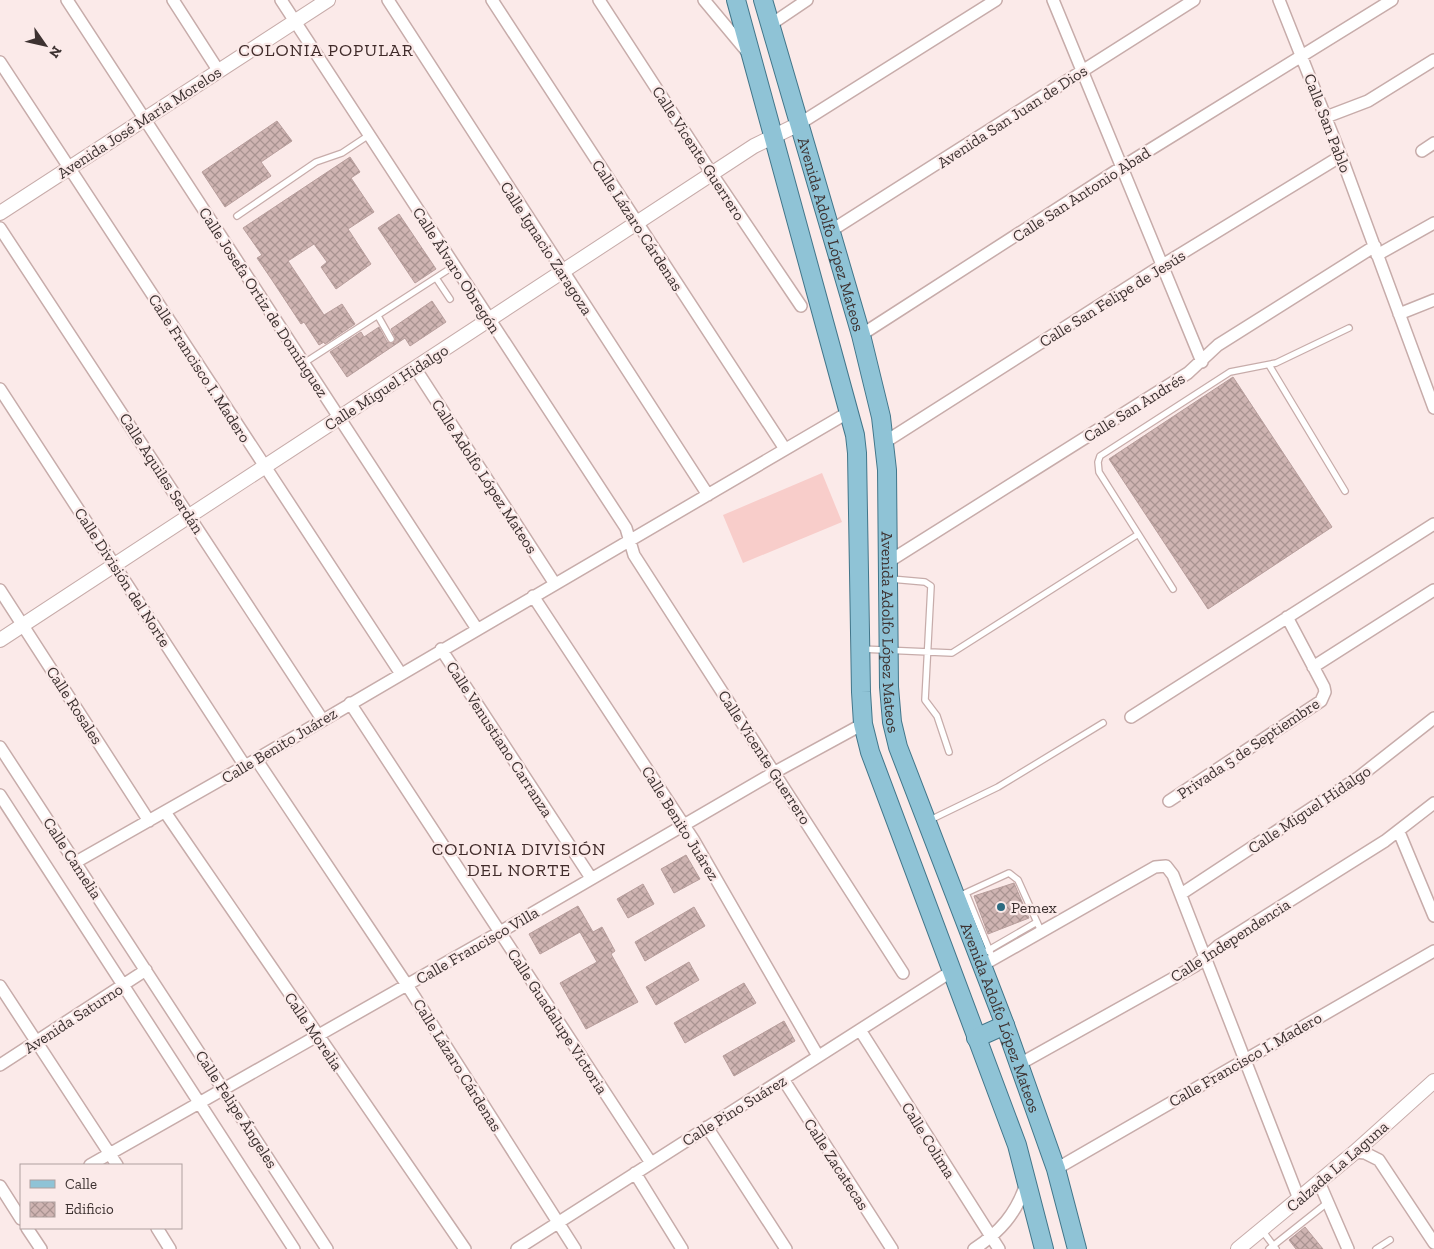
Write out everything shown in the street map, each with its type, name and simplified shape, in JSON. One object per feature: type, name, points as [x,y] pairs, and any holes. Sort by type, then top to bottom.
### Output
[{"type":"main road","name":"Avenida Adolfo López Mateos","points":[[736,0],[849,412],[857,453],[863,724],[882,785],[1017,1144],[1044,1249]]},
{"type":"main road","name":"Avenida Adolfo López Mateos","points":[[763,0],[829,232],[861,335],[881,417],[885,442],[889,687],[892,722],[898,747],[925,822],[960,896],[985,958],[1018,1065],[1056,1168],[1077,1249]]},
{"type":"main road","points":[[976,1038],[1005,1025]]},
{"type":"street","name":"Calle Josefa Ortiz de Domínguez","points":[[67,0],[477,629]]},
{"type":"street","points":[[173,0],[218,70]]},
{"type":"street","name":"Calle Álvaro Obregón","points":[[281,0],[626,528],[630,541]]},
{"type":"street","name":"Avenida José María Morelos","points":[[0,213],[328,0]]},
{"type":"street","name":"Calle Ignacio Zaragoza","points":[[388,0],[708,495]]},
{"type":"street","name":"Calle Lázaro Cárdenas","points":[[492,0],[785,450]]},
{"type":"street","name":"Calle Vicente Guerrero","points":[[599,0],[712,174],[801,306]]},
{"type":"street","points":[[704,0],[752,57]]},
{"type":"street","points":[[770,24],[807,0]]},
{"type":"street","points":[[799,124],[996,0]]},
{"type":"street","points":[[1053,0],[1202,362]]},
{"type":"street","name":"Avenida San Juan de Dios","points":[[829,232],[1194,0]]},
{"type":"street","name":"Calle San Pablo","points":[[1280,0],[1303,55],[1433,403]]},
{"type":"street","name":"Calle San Antonio Abad","points":[[861,335],[1122,167],[1392,0]]},
{"type":"street","points":[[1326,117],[1368,100],[1434,60]]},
{"type":"street","name":"Calle Francisco I. Madero","points":[[0,62],[401,674]]},
{"type":"street","name":"Calle Miguel Hidalgo","points":[[0,640],[712,174],[773,136],[799,124]]},
{"type":"street","points":[[1422,151],[1434,143]]},
{"type":"street","name":"Calle San Felipe de Jesús","points":[[885,442],[1161,266],[1341,156]]},
{"type":"street","name":"Calle San Andrés","points":[[888,571],[1188,373],[1202,362],[1218,345],[1376,250],[1434,223]]},
{"type":"street","name":"Calle Aquiles Serdán","points":[[0,228],[322,719]]},
{"type":"street","points":[[1399,314],[1434,300]]},
{"type":"street","name":"Calle Adolfo López Mateos","points":[[415,368],[555,584]]},
{"type":"street","name":"Calle División del Norte","points":[[0,389],[245,766]]},
{"type":"street","name":"Calle Benito Juárez","points":[[76,862],[245,766],[441,649],[630,541],[849,412]]},
{"type":"street","points":[[1131,717],[1434,524]]},
{"type":"street","name":"Calle Vicente Guerrero","points":[[630,541],[634,555],[903,973]]},
{"type":"street","name":"Calle Rosales","points":[[0,590],[149,821]]},
{"type":"street","points":[[1313,667],[1434,590]]},
{"type":"street","name":"Calle Benito Juárez","points":[[534,596],[685,826],[818,1056]]},
{"type":"street","name":"Privada 5 de Septiembre","points":[[1170,802],[1321,701],[1325,692],[1287,617]]},
{"type":"street","name":"Calle Venustiano Carranza","points":[[441,649],[591,878]]},
{"type":"street","name":"Calle Guadalupe Victoria","points":[[350,704],[651,1163]]},
{"type":"street","name":"Calle Miguel Hidalgo","points":[[1181,894],[1359,777],[1434,718]]},
{"type":"street","name":"Calle Francisco Villa","points":[[92,1164],[685,826],[775,772],[863,724]]},
{"type":"street","name":"Calle Camelia","points":[[0,747],[146,970]]},
{"type":"street","name":"Calle Lázaro Cárdenas","points":[[256,759],[407,985],[575,1249]]},
{"type":"street","name":"Calle Camelia","points":[[0,795],[124,985]]},
{"type":"street","name":"Calle Independencia","points":[[1018,1065],[1196,966],[1218,946],[1399,832],[1434,802]]},
{"type":"street","name":"Calle Morelia","points":[[165,812],[464,1249]]},
{"type":"street","points":[[1399,832],[1434,916]]},
{"type":"street","points":[[985,958],[1039,927],[1155,867],[1166,866],[1173,876],[1206,956],[1299,1199]]},
{"type":"street","name":"Calle Francisco I. Madero","points":[[1056,1168],[1434,951]]},
{"type":"street","name":"Avenida Saturno","points":[[0,1065],[146,970]]},
{"type":"street","name":"Calle Felipe Ángeles","points":[[146,970],[327,1249]]},
{"type":"street","name":"Calle Pino Suárez","points":[[517,1249],[952,972]]},
{"type":"street","name":"Calle Felipe Ángeles","points":[[124,985],[294,1249]]},
{"type":"street","points":[[0,986],[116,1164]]},
{"type":"street","name":"Calle Colima","points":[[860,1030],[999,1249]]},
{"type":"street","name":"Calle Zacatecas","points":[[783,1079],[892,1249]]},
{"type":"street","name":"Calzada La Laguna","points":[[1238,1249],[1355,1152],[1434,1081]]},
{"type":"street","points":[[706,1127],[786,1249]]},
{"type":"street","points":[[1355,1152],[1365,1153],[1379,1160],[1433,1239]]},
{"type":"street","points":[[635,1173],[682,1249]]},
{"type":"street","points":[[974,1249],[991,1238],[1012,1215],[1020,1201],[1027,1179]]},
{"type":"street","points":[[1319,1182],[1348,1249]]},
{"type":"street","points":[[0,1186],[18,1206]]},
{"type":"street","points":[[28,1229],[41,1249]]},
{"type":"street","points":[[158,1229],[170,1249]]},
{"type":"lane","points":[[237,216],[316,162],[342,153],[369,135]]},
{"type":"lane","points":[[304,363],[454,266]]},
{"type":"lane","points":[[436,278],[450,300]]},
{"type":"lane","points":[[378,316],[391,339]]},
{"type":"lane","points":[[1173,589],[1137,535],[1099,472],[1098,462],[1100,456],[1230,372],[1269,365],[1349,328]]},
{"type":"lane","points":[[1269,365],[1345,491]]},
{"type":"lane","points":[[861,649],[948,654],[956,651],[1137,535]]},
{"type":"lane","points":[[888,571],[925,582],[931,586],[925,700],[937,716],[949,752]]},
{"type":"lane","points":[[925,822],[998,787],[1103,723]]},
{"type":"lane","points":[[960,896],[1009,873],[1018,880],[1039,927]]},
{"type":"lane","points":[[1261,1229],[1273,1248],[1328,1203]]},
{"type":"lane","points":[[1376,1249],[1390,1240]]},
{"type":"shaded area","points":[[822,473],[842,522],[743,563],[723,515]]},
{"type":"building","points":[[277,121],[292,141],[261,162],[271,176],[225,207],[202,172]]},
{"type":"building","points":[[350,157],[360,172],[351,178],[374,212],[348,229],[371,264],[336,289],[321,267],[327,262],[314,244],[288,261],[324,315],[342,304],[355,324],[325,344],[324,342],[319,345],[304,322],[301,324],[257,258],[262,255],[243,228]]},
{"type":"building","points":[[399,214],[436,269],[415,283],[378,228]]},
{"type":"building","points":[[432,301],[446,322],[410,346],[405,338],[347,377],[330,352],[361,332],[364,337],[379,327],[387,342],[393,343],[396,339],[391,329]]},
{"type":"building","points":[[1233,377],[1332,527],[1208,609],[1109,459]]},
{"type":"building","points":[[686,855],[700,879],[674,893],[661,869]]},
{"type":"building","name":"Pemex","points":[[1014,883],[1029,918],[988,934],[974,896]]},
{"type":"building","points":[[643,884],[654,904],[628,918],[617,899]]},
{"type":"building","points":[[578,906],[593,932],[602,927],[615,951],[611,954],[638,1002],[586,1029],[560,983],[597,962],[580,932],[540,954],[529,934]]},
{"type":"building","points":[[694,907],[705,926],[645,961],[635,942]]},
{"type":"building","points":[[689,962],[699,980],[656,1005],[646,987]]},
{"type":"building","points":[[744,983],[756,1003],[685,1043],[674,1023]]},
{"type":"building","points":[[784,1021],[795,1041],[734,1076],[723,1056]]},
{"type":"building","points":[[1305,1227],[1323,1249],[1296,1249],[1289,1240]]},
{"type":"place","name":"Pemex","points":[[1001,907]]},
{"type":"district","name":"COLONIA POPULAR","points":[[326,50]]},
{"type":"district","name":"COLONIA DIVISIÓN DEL NORTE","points":[[519,860]]}]
